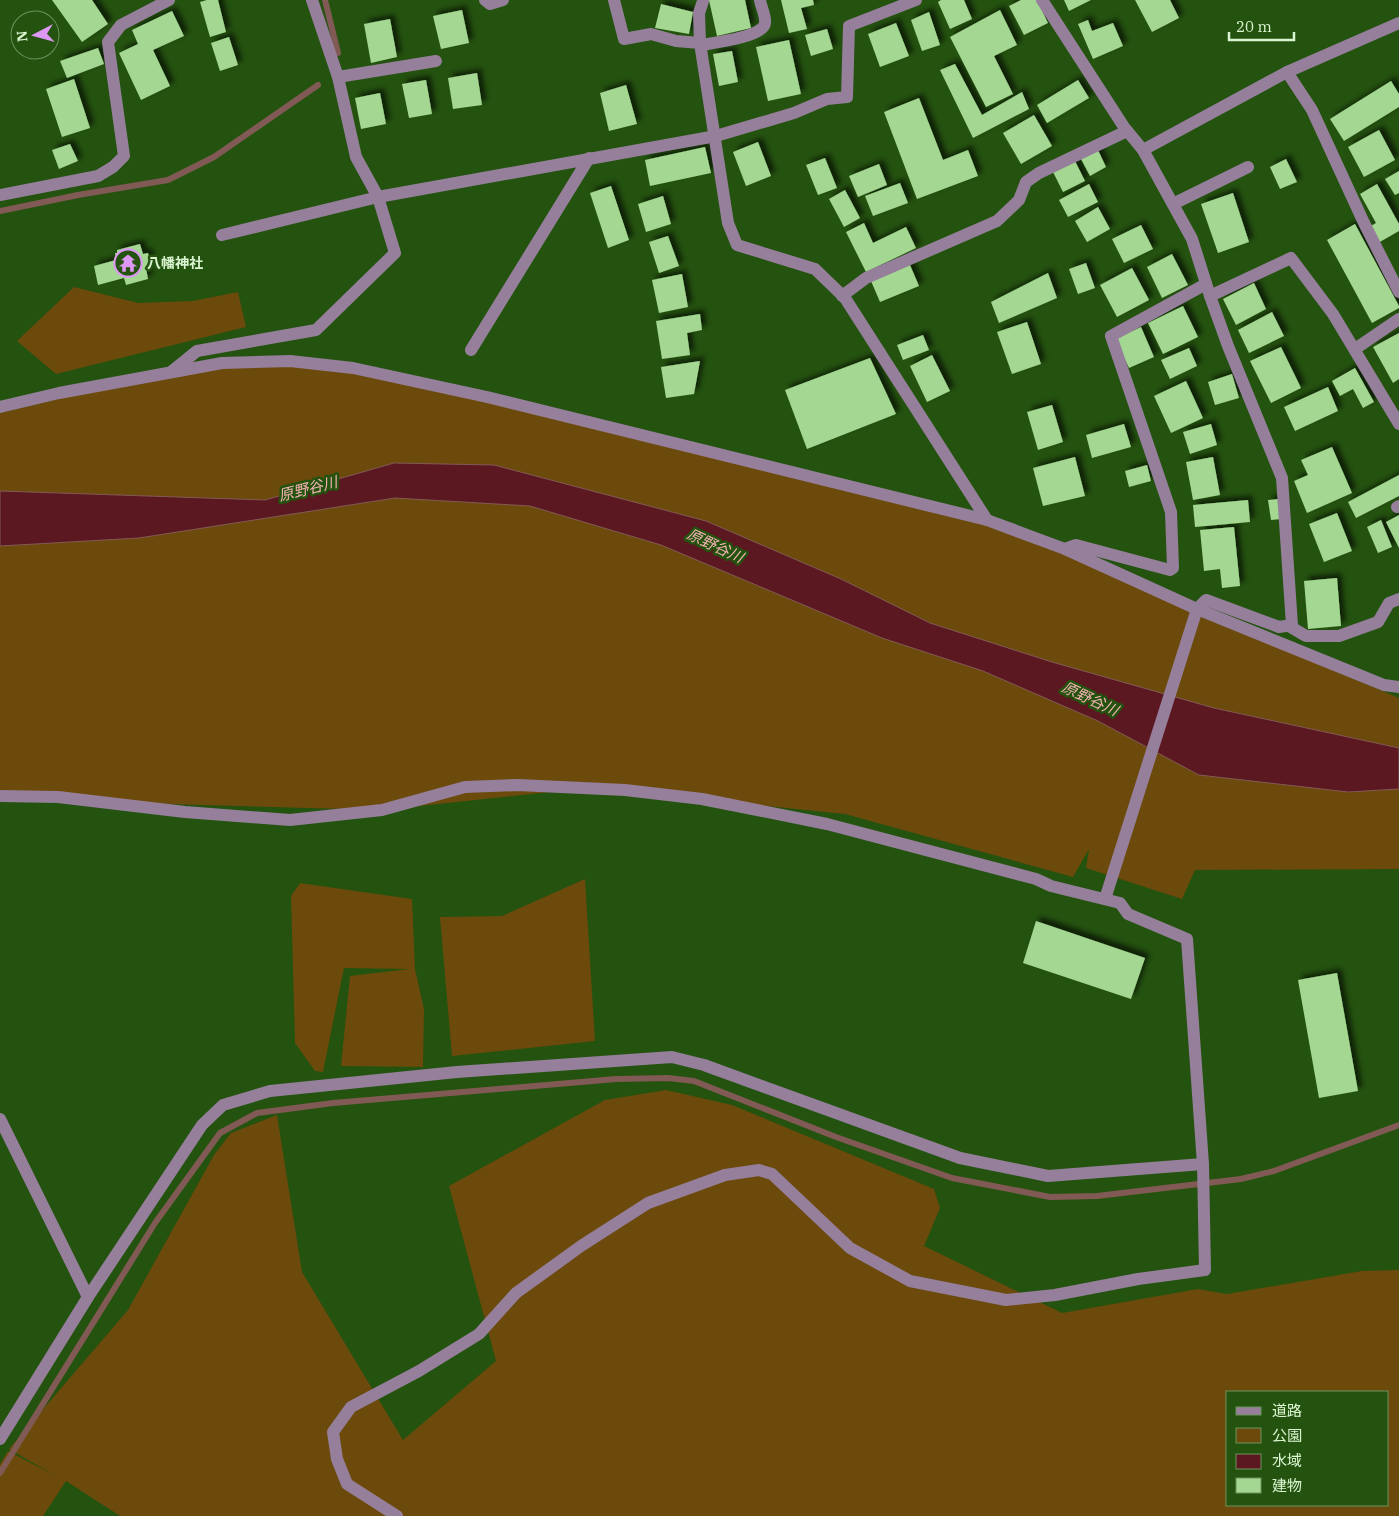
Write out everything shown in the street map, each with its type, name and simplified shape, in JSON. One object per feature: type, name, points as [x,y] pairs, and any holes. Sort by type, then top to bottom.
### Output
[{"type":"street","points":[[0,196],[98,176],[113,167],[124,156],[108,42],[121,25],[169,0]]},
{"type":"street","points":[[169,373],[197,352],[316,330],[395,253],[378,197],[356,157],[338,77],[312,0]]},
{"type":"street","points":[[485,0],[490,4],[502,0]]},
{"type":"street","points":[[614,0],[624,39],[651,34],[676,41],[700,44],[751,35],[762,30],[765,23],[760,0]]},
{"type":"street","points":[[222,235],[378,197],[716,136],[794,113],[827,99],[847,97],[849,26],[916,0]]},
{"type":"street","points":[[1042,0],[1126,131],[1143,150],[1192,239],[1208,290],[1282,478],[1292,625],[1289,626]]},
{"type":"street","points":[[703,1],[699,13],[700,44],[716,136],[728,223],[737,244],[815,269],[842,296],[988,520]]},
{"type":"street","points":[[1143,150],[1287,72],[1399,23]]},
{"type":"street","points":[[338,77],[436,61]]},
{"type":"street","points":[[1287,72],[1312,110],[1364,223],[1399,292]]},
{"type":"street","points":[[842,296],[866,278],[997,221],[1019,200],[1026,182],[1039,173],[1126,131]]},
{"type":"street","points":[[471,350],[590,158]]},
{"type":"street","points":[[1173,204],[1248,168]]},
{"type":"street","points":[[1065,549],[1076,545],[1170,570],[1173,568],[1171,512],[1111,336],[1208,290],[1291,258],[1333,314],[1356,349],[1399,424]]},
{"type":"street","points":[[1356,349],[1399,319]]},
{"type":"street","points":[[0,407],[222,364],[290,361],[353,368],[488,397],[988,520],[1065,549],[1197,609],[1384,685],[1399,687]]},
{"type":"street","points":[[1106,899],[1197,609],[1206,600],[1279,627],[1289,626],[1306,636],[1338,636],[1378,622],[1389,603],[1399,599]]},
{"type":"street","points":[[0,796],[28,798],[58,797],[185,812],[290,820],[382,810],[465,787],[518,785],[625,790],[702,799],[827,824],[1036,879],[1050,886],[1120,903],[1128,914],[1187,939],[1202,1164],[1205,1270],[1138,1279],[1055,1295],[1006,1300],[910,1281],[850,1248],[772,1174],[759,1170],[725,1175],[648,1203],[581,1246],[516,1293],[479,1334],[419,1371],[351,1407],[333,1432],[337,1459],[343,1476],[347,1484],[397,1516]]},
{"type":"street","points":[[0,1439],[88,1297],[202,1125],[223,1105],[270,1091],[457,1072],[672,1056],[704,1065],[960,1158],[1048,1176],[1202,1164]]},
{"type":"street","points":[[0,1119],[88,1297]]},
{"type":"green space","points":[[74,287],[138,303],[193,301],[238,292],[246,327],[56,374],[17,341]]},
{"type":"green space","points":[[268,362],[384,375],[987,520],[1126,582],[1399,698],[1399,869],[1195,870],[1182,899],[1086,868],[1089,849],[1073,877],[845,814],[588,788],[382,810],[98,802],[0,790],[0,413],[158,375]]},
{"type":"green space","points":[[585,879],[595,1041],[452,1056],[440,917],[502,916]]},
{"type":"green space","points":[[300,883],[412,899],[415,969],[424,1009],[423,1067],[341,1066],[350,976],[409,969],[344,968],[323,1072],[315,1071],[295,1043],[291,896]]},
{"type":"green space","points":[[666,1090],[732,1105],[934,1189],[940,1208],[924,1246],[1062,1313],[1198,1289],[1227,1294],[1362,1271],[1399,1270],[1399,1516],[120,1516],[66,1481],[43,1516],[0,1516],[0,1464],[8,1451],[54,1475],[9,1449],[128,1310],[214,1155],[231,1133],[277,1115],[302,1272],[403,1440],[496,1361],[449,1186],[605,1100]]},
{"type":"water","name":"原野谷川","points":[[394,463],[494,465],[706,521],[841,579],[930,623],[1052,662],[1214,708],[1399,748],[1399,789],[1348,792],[1199,775],[1098,721],[983,671],[882,638],[661,545],[530,506],[395,498],[139,538],[0,546],[0,491],[265,500]]},
{"type":"building","points":[[52,0],[92,0],[108,24],[82,42]]},
{"type":"building","points":[[218,0],[226,32],[210,37],[200,2]]},
{"type":"building","points":[[709,0],[745,0],[751,28],[717,36]]},
{"type":"building","points":[[781,0],[813,0],[814,5],[801,8],[807,29],[789,33]]},
{"type":"building","points":[[941,0],[964,0],[972,19],[950,29],[938,2]]},
{"type":"building","points":[[1021,0],[1037,0],[1048,23],[1024,35],[1009,6]]},
{"type":"building","points":[[1064,0],[1091,0],[1069,11]]},
{"type":"building","points":[[1135,0],[1170,0],[1179,18],[1152,32]]},
{"type":"building","points":[[661,4],[693,12],[689,34],[655,28]]},
{"type":"building","points":[[462,10],[469,43],[441,49],[433,16]]},
{"type":"building","points":[[1000,10],[1017,45],[994,56],[1013,94],[986,107],[950,37]]},
{"type":"building","points":[[172,11],[184,36],[153,50],[170,86],[141,100],[119,53],[138,44],[132,30]]},
{"type":"building","points":[[929,12],[940,45],[922,51],[911,20]]},
{"type":"building","points":[[390,19],[397,57],[371,63],[364,24]]},
{"type":"building","points":[[1088,20],[1092,31],[1113,23],[1123,46],[1093,59],[1078,24]]},
{"type":"building","points":[[896,23],[909,56],[880,67],[868,34]]},
{"type":"building","points":[[827,29],[833,49],[811,56],[805,35]]},
{"type":"building","points":[[229,37],[238,65],[220,71],[211,43]]},
{"type":"building","points":[[789,40],[801,94],[768,101],[756,47]]},
{"type":"building","points":[[98,48],[104,64],[67,78],[60,61]]},
{"type":"building","points":[[732,51],[738,82],[719,86],[713,54]]},
{"type":"building","points":[[955,64],[982,115],[1022,92],[1029,109],[973,138],[940,70]]},
{"type":"building","points":[[477,73],[482,105],[453,109],[448,78]]},
{"type":"building","points":[[74,79],[90,128],[62,137],[46,89]]},
{"type":"building","points":[[426,80],[432,114],[409,118],[402,84]]},
{"type":"building","points":[[1078,80],[1089,98],[1047,123],[1037,105]]},
{"type":"building","points":[[1391,81],[1399,94],[1399,107],[1344,141],[1330,119]]},
{"type":"building","points":[[626,85],[637,124],[609,131],[600,93]]},
{"type":"building","points":[[380,93],[386,124],[361,129],[355,98]]},
{"type":"building","points":[[919,98],[943,160],[968,150],[978,176],[917,199],[884,112]]},
{"type":"building","points":[[1034,115],[1052,146],[1021,164],[1003,133]]},
{"type":"building","points":[[1379,130],[1395,160],[1364,177],[1348,147]]},
{"type":"building","points":[[758,142],[771,176],[746,186],[733,152]]},
{"type":"building","points":[[70,144],[78,161],[59,169],[52,150]]},
{"type":"building","points":[[705,147],[711,173],[650,186],[645,160]]},
{"type":"building","points":[[1097,148],[1106,167],[1090,176],[1080,157]]},
{"type":"building","points":[[825,158],[837,188],[818,195],[806,165]]},
{"type":"building","points":[[1286,159],[1297,182],[1280,189],[1270,167]]},
{"type":"building","points":[[1075,161],[1085,181],[1063,192],[1053,172]]},
{"type":"building","points":[[879,164],[887,185],[858,197],[849,176]]},
{"type":"building","points":[[1399,171],[1399,193],[1395,195],[1385,179]]},
{"type":"building","points":[[900,183],[908,203],[873,216],[865,196]]},
{"type":"building","points":[[1089,184],[1098,202],[1068,217],[1059,200]]},
{"type":"building","points":[[1377,184],[1399,224],[1399,231],[1378,243],[1369,227],[1376,223],[1360,194]]},
{"type":"building","points":[[611,186],[629,240],[608,248],[590,193]]},
{"type":"building","points":[[845,190],[860,218],[844,227],[829,199]]},
{"type":"building","points":[[1233,193],[1249,242],[1218,253],[1201,204]]},
{"type":"building","points":[[663,196],[671,224],[646,232],[638,204]]},
{"type":"building","points":[[1098,207],[1110,229],[1087,242],[1075,221]]},
{"type":"building","points":[[864,223],[873,243],[906,227],[916,248],[866,272],[846,232]]},
{"type":"building","points":[[1355,224],[1399,306],[1399,308],[1372,323],[1327,240]]},
{"type":"building","points":[[1141,225],[1153,249],[1124,263],[1112,239]]},
{"type":"building","points":[[668,236],[679,266],[659,273],[649,242]]},
{"type":"building","name":"八幡神社","points":[[140,244],[143,254],[148,253],[152,267],[146,268],[148,279],[126,285],[124,278],[98,285],[94,266],[116,260],[115,253],[117,253],[117,250]]},
{"type":"building","points":[[1172,254],[1188,285],[1162,298],[1147,267]]},
{"type":"building","points":[[1086,263],[1095,288],[1078,294],[1069,269]]},
{"type":"building","points":[[910,265],[919,286],[880,302],[871,281]]},
{"type":"building","points":[[1132,268],[1149,300],[1117,317],[1100,285]]},
{"type":"building","points":[[1048,273],[1057,298],[999,323],[991,302]]},
{"type":"building","points":[[682,274],[688,307],[659,313],[652,280]]},
{"type":"building","points":[[1254,283],[1266,309],[1236,325],[1223,299]]},
{"type":"building","points":[[1183,306],[1198,337],[1163,354],[1148,323]]},
{"type":"building","points":[[1272,312],[1284,336],[1249,353],[1238,330]]},
{"type":"building","points":[[700,314],[702,330],[687,333],[690,355],[662,359],[656,321]]},
{"type":"building","points":[[1027,322],[1041,364],[1012,374],[997,332]]},
{"type":"building","points":[[1141,327],[1154,357],[1129,368],[1115,339]]},
{"type":"building","points":[[1399,333],[1399,379],[1393,383],[1373,347]]},
{"type":"building","points":[[923,335],[929,350],[903,360],[897,345]]},
{"type":"building","points":[[1281,347],[1301,388],[1271,403],[1250,361]]},
{"type":"building","points":[[1189,348],[1197,366],[1170,379],[1161,360]]},
{"type":"building","points":[[932,355],[950,391],[927,402],[910,366]]},
{"type":"building","points":[[870,358],[896,414],[807,449],[785,390]]},
{"type":"building","points":[[700,361],[694,394],[666,398],[661,367]]},
{"type":"building","points":[[1355,368],[1374,402],[1363,408],[1353,389],[1340,396],[1332,381]]},
{"type":"building","points":[[1232,374],[1239,398],[1215,405],[1208,382]]},
{"type":"building","points":[[1186,381],[1203,418],[1171,433],[1154,396]]},
{"type":"building","points":[[1328,387],[1338,411],[1295,431],[1284,407]]},
{"type":"building","points":[[1052,405],[1063,442],[1038,450],[1027,412]]},
{"type":"building","points":[[1124,424],[1131,447],[1092,458],[1086,435]]},
{"type":"building","points":[[1211,424],[1217,445],[1190,454],[1183,432]]},
{"type":"building","points":[[1332,447],[1352,493],[1307,513],[1294,481],[1308,475],[1301,460]]},
{"type":"building","points":[[1075,457],[1085,496],[1043,506],[1033,468]]},
{"type":"building","points":[[1213,457],[1220,495],[1193,500],[1186,462]]},
{"type":"building","points":[[1147,465],[1151,481],[1129,487],[1125,471]]},
{"type":"building","points":[[1399,475],[1399,496],[1356,518],[1348,502]]},
{"type":"building","points":[[1279,499],[1282,519],[1271,520],[1268,500]]},
{"type":"building","points":[[1248,500],[1250,522],[1195,527],[1193,505]]},
{"type":"building","points":[[1337,513],[1352,551],[1324,562],[1309,524]]},
{"type":"building","points":[[1399,515],[1399,548],[1386,522]]},
{"type":"building","points":[[1381,520],[1392,547],[1378,553],[1367,527]]},
{"type":"building","points":[[1234,527],[1240,586],[1222,588],[1220,569],[1204,571],[1200,530]]},
{"type":"building","points":[[1337,578],[1341,626],[1308,629],[1304,581]]},
{"type":"building","points":[[1036,921],[1145,958],[1131,999],[1023,963]]},
{"type":"building","points":[[1337,973],[1358,1091],[1319,1098],[1298,980]]},
{"type":"waterway","points":[[325,0],[338,53]]},
{"type":"waterway","points":[[0,211],[78,195],[168,180],[214,157],[318,85]]},
{"type":"waterway","points":[[0,1473],[155,1223],[220,1133],[257,1113],[333,1103],[616,1079],[668,1078],[694,1081],[836,1137],[952,1178],[1050,1197],[1097,1196],[1241,1179],[1274,1171],[1399,1125]]},
{"type":"place","name":"八幡神社","points":[[128,263]]}]
